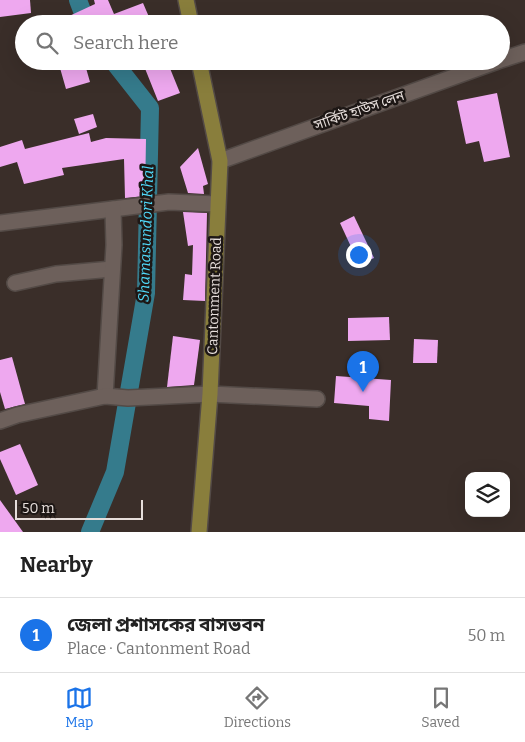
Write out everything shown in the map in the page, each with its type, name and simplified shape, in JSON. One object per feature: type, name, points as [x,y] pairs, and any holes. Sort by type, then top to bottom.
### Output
[{"type":"main road","points":[[186,0],[189,15]]},
{"type":"main road","name":"Cantonment Road","points":[[199,532],[210,394],[220,161],[201,70]]},
{"type":"street","name":"সার্কিট হাউস লেন","points":[[510,57],[525,52]]},
{"type":"street","name":"সার্কিট হাউস লেন","points":[[220,161],[475,70]]},
{"type":"street","points":[[0,223],[169,202],[218,204]]},
{"type":"street","points":[[105,396],[112,269],[113,209]]},
{"type":"street","points":[[15,283],[56,274],[112,269]]},
{"type":"street","points":[[0,421],[18,415],[105,396],[128,398],[210,394],[316,399]]},
{"type":"building","points":[[0,0],[30,0],[31,13],[0,17]]},
{"type":"building","points":[[94,0],[108,0],[114,14],[143,3],[148,15],[71,15],[95,4]]},
{"type":"building","points":[[61,70],[87,70],[90,82],[66,89]]},
{"type":"building","points":[[146,70],[171,70],[180,93],[158,101]]},
{"type":"building","points":[[497,93],[510,157],[484,162],[479,141],[466,144],[457,101]]},
{"type":"building","points":[[93,114],[97,127],[79,134],[74,119]]},
{"type":"building","points":[[89,133],[91,142],[106,138],[146,139],[145,196],[125,198],[124,159],[62,168],[64,175],[24,184],[17,162],[0,167],[0,147],[22,140],[25,149]]},
{"type":"building","points":[[198,148],[208,184],[203,186],[204,194],[188,193],[180,167]]},
{"type":"building","points":[[183,212],[207,213],[205,301],[183,300],[185,274],[192,275],[193,245],[188,246]]},
{"type":"building","points":[[354,216],[374,258],[359,264],[340,223]]},
{"type":"building","points":[[389,317],[390,340],[348,341],[348,318]]},
{"type":"building","points":[[173,336],[200,340],[194,385],[167,387]]},
{"type":"building","points":[[414,339],[438,340],[437,363],[413,363]]},
{"type":"building","points":[[12,357],[25,404],[5,409],[0,392],[0,360]]},
{"type":"building","points":[[336,376],[391,380],[389,421],[369,419],[369,406],[334,403]]},
{"type":"building","points":[[20,444],[38,485],[16,495],[0,459],[0,452]]},
{"type":"building","points":[[0,500],[23,532],[0,532]]},
{"type":"waterway","name":"Shamasundori Khal","points":[[78,0],[84,15]]},
{"type":"waterway","name":"Shamasundori Khal","points":[[90,532],[115,472],[146,293],[150,108],[120,70]]},
{"type":"place","name":"জেলা প্রশাসকের বাসভবন","points":[[363,392]]}]
